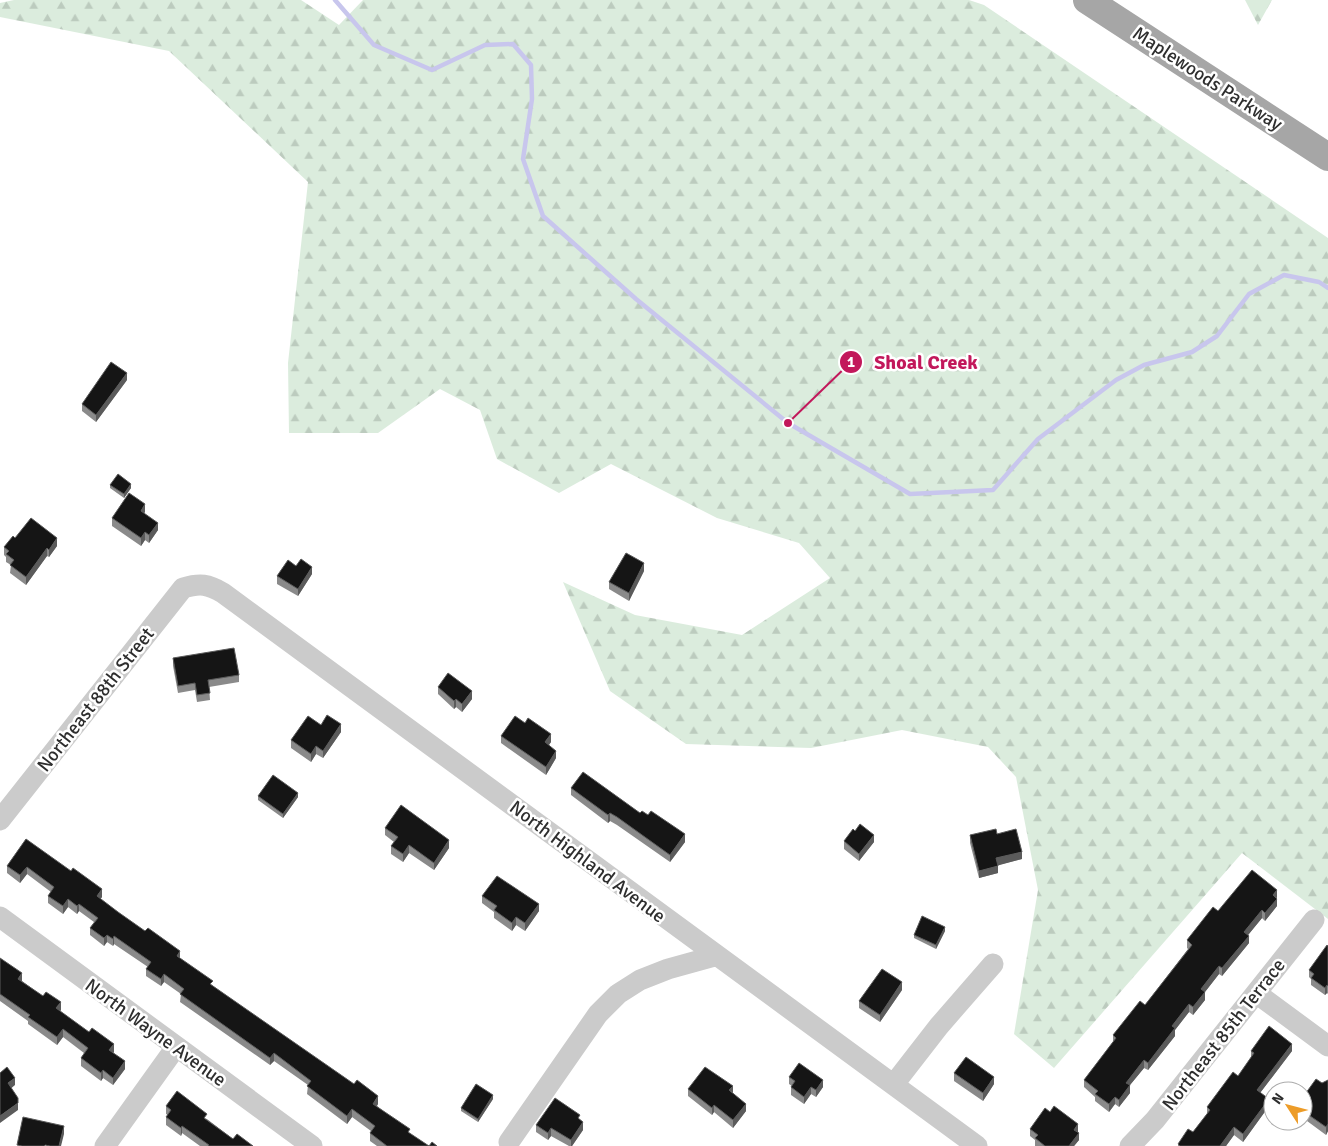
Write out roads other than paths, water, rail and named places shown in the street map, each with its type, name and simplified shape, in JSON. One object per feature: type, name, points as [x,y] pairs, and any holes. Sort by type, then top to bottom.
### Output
[{"type":"main road","name":"Maplewoods Parkway","points":[[1087,0],[1328,157]]},
{"type":"street","name":"Northeast 88th Street","points":[[0,820],[183,588],[195,584]]},
{"type":"street","name":"North Highland Avenue","points":[[195,584],[207,584],[223,593],[977,1146]]},
{"type":"street","name":"North Wayne Avenue","points":[[0,917],[312,1146]]},
{"type":"street","name":"Northeast 85th Terrace","points":[[1130,1146],[1155,1120],[1314,920]]},
{"type":"street","points":[[509,1142],[598,1014],[618,994],[640,980],[668,969],[716,956]]},
{"type":"street","points":[[894,1084],[993,964]]},
{"type":"street","points":[[1256,993],[1328,1046]]},
{"type":"street","points":[[105,1146],[176,1048]]},
{"type":"waterway","points":[[335,0],[374,45],[432,70],[485,45],[513,44],[531,65],[532,99],[523,159],[543,216],[636,299],[788,423],[910,494],[993,490],[1038,439],[1116,380],[1144,365],[1192,352],[1217,336],[1249,294],[1284,275],[1319,282],[1328,288]]},
{"type":"place","name":"Shoal Creek","points":[[788,423]]}]
